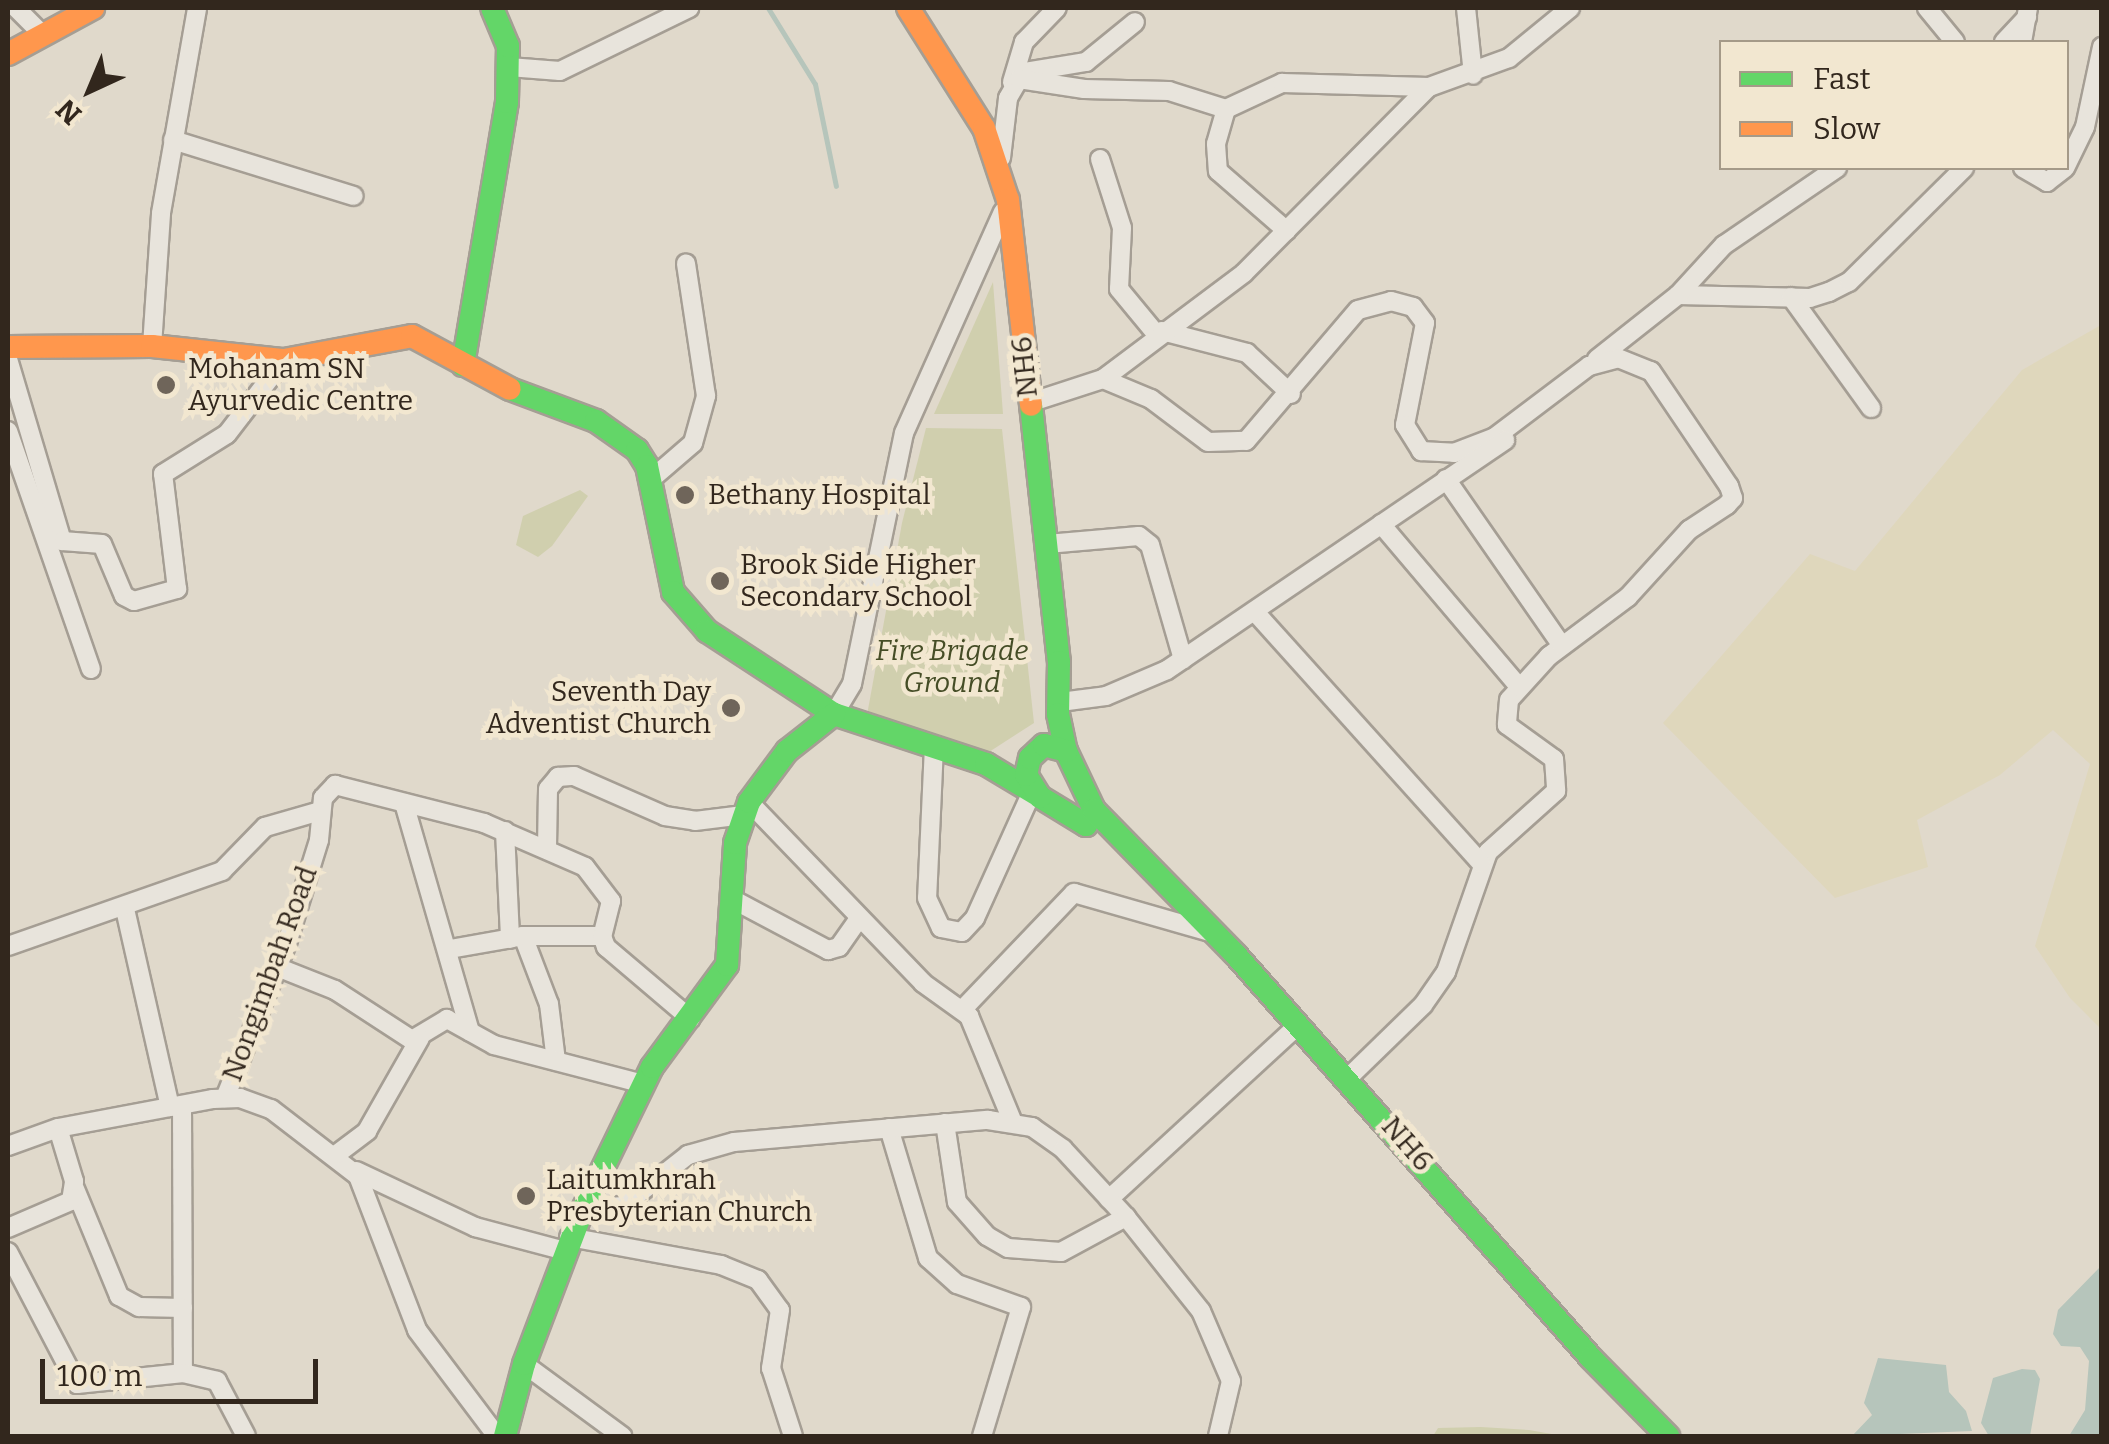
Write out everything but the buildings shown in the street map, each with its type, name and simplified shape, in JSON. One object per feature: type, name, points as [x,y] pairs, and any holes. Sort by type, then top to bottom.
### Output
[{"type":"main road","points":[[462,366],[509,68],[503,26],[492,8]]},
{"type":"main road","name":"NH6","points":[[908,8],[984,128],[1008,200],[1047,544],[1059,708],[1047,751],[1026,775],[1036,794],[1086,818],[1138,858],[1215,932],[1348,1078],[1591,1358],[1668,1436]]},
{"type":"main road","points":[[8,54],[86,9]]},
{"type":"main road","points":[[8,347],[152,346],[284,360],[412,336],[462,366],[622,436],[646,466],[679,606],[726,645],[834,714],[986,764],[1036,794]]},
{"type":"main road","points":[[505,1436],[524,1364],[582,1209],[644,1084],[726,965],[746,808],[787,751],[834,714]]},
{"type":"main road","points":[[986,764],[1047,751]]},
{"type":"main road","name":"NH6","points":[[1047,751],[1086,818]]},
{"type":"street","points":[[16,8],[41,33]]},
{"type":"street","points":[[152,346],[173,140],[198,8]]},
{"type":"street","points":[[509,68],[560,71],[689,8]]},
{"type":"street","points":[[1000,168],[1013,80],[1024,42],[1057,8]]},
{"type":"street","points":[[1466,8],[1473,75]]},
{"type":"street","points":[[1013,80],[1029,78],[1084,89],[1169,90],[1226,109],[1282,83],[1429,87],[1473,75],[1509,58],[1570,8]]},
{"type":"street","points":[[1928,8],[1953,40]]},
{"type":"street","points":[[2006,40],[2028,12]]},
{"type":"street","points":[[2022,40],[2028,12]]},
{"type":"street","points":[[1013,80],[1086,62],[1135,22]]},
{"type":"street","points":[[2069,160],[2085,127],[2102,46]]},
{"type":"street","points":[[1029,402],[1103,380],[1159,333],[1225,289],[1429,87]]},
{"type":"street","points":[[1226,109],[1216,144],[1218,172],[1287,231]]},
{"type":"street","points":[[173,140],[354,196]]},
{"type":"street","points":[[1100,159],[1122,228],[1119,289],[1159,333],[1247,353],[1291,394]]},
{"type":"street","points":[[1059,708],[1128,690],[1183,659],[1446,479],[1519,425],[1678,295],[1724,246],[1834,170]]},
{"type":"street","points":[[1678,295],[1810,298],[1849,282],[1962,170]]},
{"type":"street","points":[[2027,170],[2047,182],[2061,170]]},
{"type":"street","points":[[834,714],[852,684],[904,433],[1008,200]]},
{"type":"street","points":[[648,481],[692,442],[706,396],[686,263]]},
{"type":"street","points":[[1791,297],[1870,408]]},
{"type":"street","points":[[1103,380],[1151,400],[1220,446],[1256,433],[1358,310],[1391,300],[1413,307],[1426,322],[1406,426],[1412,442],[1422,451],[1454,453],[1519,425]]},
{"type":"street","points":[[1348,1078],[1423,1005],[1446,972],[1466,928],[1481,863],[1556,791],[1554,759],[1507,725],[1509,700],[1562,646],[1628,597],[1689,530],[1734,498],[1651,371],[1618,358],[1589,366]]},
{"type":"street","points":[[8,359],[62,541],[102,544],[124,596],[134,602],[178,590],[162,474],[227,434],[284,360]]},
{"type":"street","points":[[8,431],[91,669]]},
{"type":"street","points":[[1446,479],[1562,646]]},
{"type":"street","points":[[1381,524],[1518,687]]},
{"type":"street","points":[[1047,544],[1140,536],[1150,545],[1183,659]]},
{"type":"street","points":[[1254,612],[1481,863]]},
{"type":"street","points":[[934,746],[926,898],[942,928],[962,932],[975,918],[1036,794]]},
{"type":"street","points":[[546,847],[548,789],[558,777],[574,776],[665,816],[695,821],[746,808],[923,983],[962,1010],[979,1031],[1013,1123]]},
{"type":"street","points":[[8,946],[125,909],[222,871],[265,827],[320,811],[326,789],[335,785],[505,831],[546,847],[602,882],[610,902],[602,936],[620,962],[691,1018]]},
{"type":"street","points":[[404,802],[450,949],[470,1032]]},
{"type":"street","name":"Nongimbah Road","points":[[224,1098],[277,967],[320,840],[320,811]]},
{"type":"street","points":[[505,831],[517,937],[548,1004],[556,1060]]},
{"type":"street","points":[[962,1010],[1074,894],[1156,922],[1215,932]]},
{"type":"street","points":[[732,898],[828,950],[839,947],[859,918]]},
{"type":"street","points":[[125,909],[176,1106],[182,1373]]},
{"type":"street","points":[[450,949],[517,937],[602,936]]},
{"type":"street","points":[[277,967],[335,990],[396,1033],[420,1038]]},
{"type":"street","points":[[337,1154],[367,1131],[420,1038],[447,1019],[470,1032],[644,1084]]},
{"type":"street","points":[[1109,1199],[1299,1024]]},
{"type":"street","points":[[8,1146],[58,1128],[224,1098],[271,1109],[352,1168],[476,1228],[721,1264],[758,1280],[780,1310],[769,1351],[783,1433]]},
{"type":"street","points":[[945,1123],[957,1202],[987,1236],[1008,1248],[1061,1252],[1126,1217]]},
{"type":"street","points":[[582,1209],[623,1206],[704,1149],[945,1123],[1013,1123],[1049,1137],[1172,1266],[1225,1357],[1231,1381],[1218,1436]]},
{"type":"street","points":[[58,1128],[75,1189],[120,1296],[140,1307],[183,1308]]},
{"type":"street","points":[[889,1128],[928,1258],[957,1284],[1021,1307],[982,1436]]},
{"type":"street","points":[[352,1168],[417,1330],[497,1436]]},
{"type":"street","points":[[8,1228],[62,1207],[75,1189]]},
{"type":"street","points":[[8,1252],[77,1384],[182,1373],[227,1390],[246,1436]]},
{"type":"street","points":[[524,1364],[622,1436]]},
{"type":"shaded area","points":[[2101,325],[2101,1029],[2070,998],[2035,946],[2090,764],[2053,730],[2000,775],[1917,820],[1928,867],[1835,898],[1663,723],[1810,554],[1855,571],[2022,370]]},
{"type":"shaded area","points":[[2101,1266],[2101,1436],[2069,1436],[2085,1410],[2089,1361],[2080,1347],[2061,1346],[2053,1334],[2058,1310]]},
{"type":"shaded area","points":[[1878,1358],[1946,1365],[1949,1392],[1966,1411],[1972,1431],[1852,1436],[1872,1415],[1864,1403]]},
{"type":"shaded area","points":[[2022,1369],[2035,1370],[2040,1379],[2030,1436],[1989,1436],[1981,1423],[1993,1378]]},
{"type":"green space","points":[[993,282],[1003,414],[934,414]]},
{"type":"green space","name":"Fire Brigade Ground","points":[[926,428],[1002,429],[1034,723],[989,752],[867,715],[902,523]]},
{"type":"green space","points":[[580,490],[588,496],[552,546],[538,557],[516,545],[523,516]]},
{"type":"green space","points":[[1481,1427],[1563,1436],[1433,1436],[1438,1428]]},
{"type":"waterway","points":[[768,8],[815,84],[836,186]]},
{"type":"traffic: fast","points":[[463,365],[507,102],[508,46],[492,8]]},
{"type":"traffic: fast","points":[[510,389],[596,421],[637,450],[647,466],[673,592],[707,631],[834,714],[986,764],[1036,794]]},
{"type":"traffic: fast","points":[[1031,405],[1059,662],[1058,714],[1066,751],[1094,810],[1086,825],[1040,797],[1026,775],[1030,758],[1044,745],[1066,751]]},
{"type":"traffic: fast","points":[[505,1436],[524,1364],[583,1209],[652,1067],[727,965],[735,843],[749,802],[787,751],[834,714]]},
{"type":"traffic: fast","points":[[1094,810],[1235,954],[1591,1358],[1668,1436]]},
{"type":"traffic: slow","points":[[8,54],[93,8]]},
{"type":"traffic: slow","points":[[908,8],[984,128],[1008,200],[1031,405]]},
{"type":"traffic: slow","points":[[8,347],[152,346],[284,360],[412,336],[510,389]]},
{"type":"place","name":"Mohanam SN Ayurvedic Centre","points":[[166,385]]},
{"type":"place","name":"Bethany Hospital","points":[[685,495]]},
{"type":"place","name":"Brook Side Higher Secondary School","points":[[720,581]]},
{"type":"place","name":"Seventh Day Adventist Church","points":[[731,708]]},
{"type":"place","name":"Laitumkhrah Presbyterian Church","points":[[526,1196]]}]
